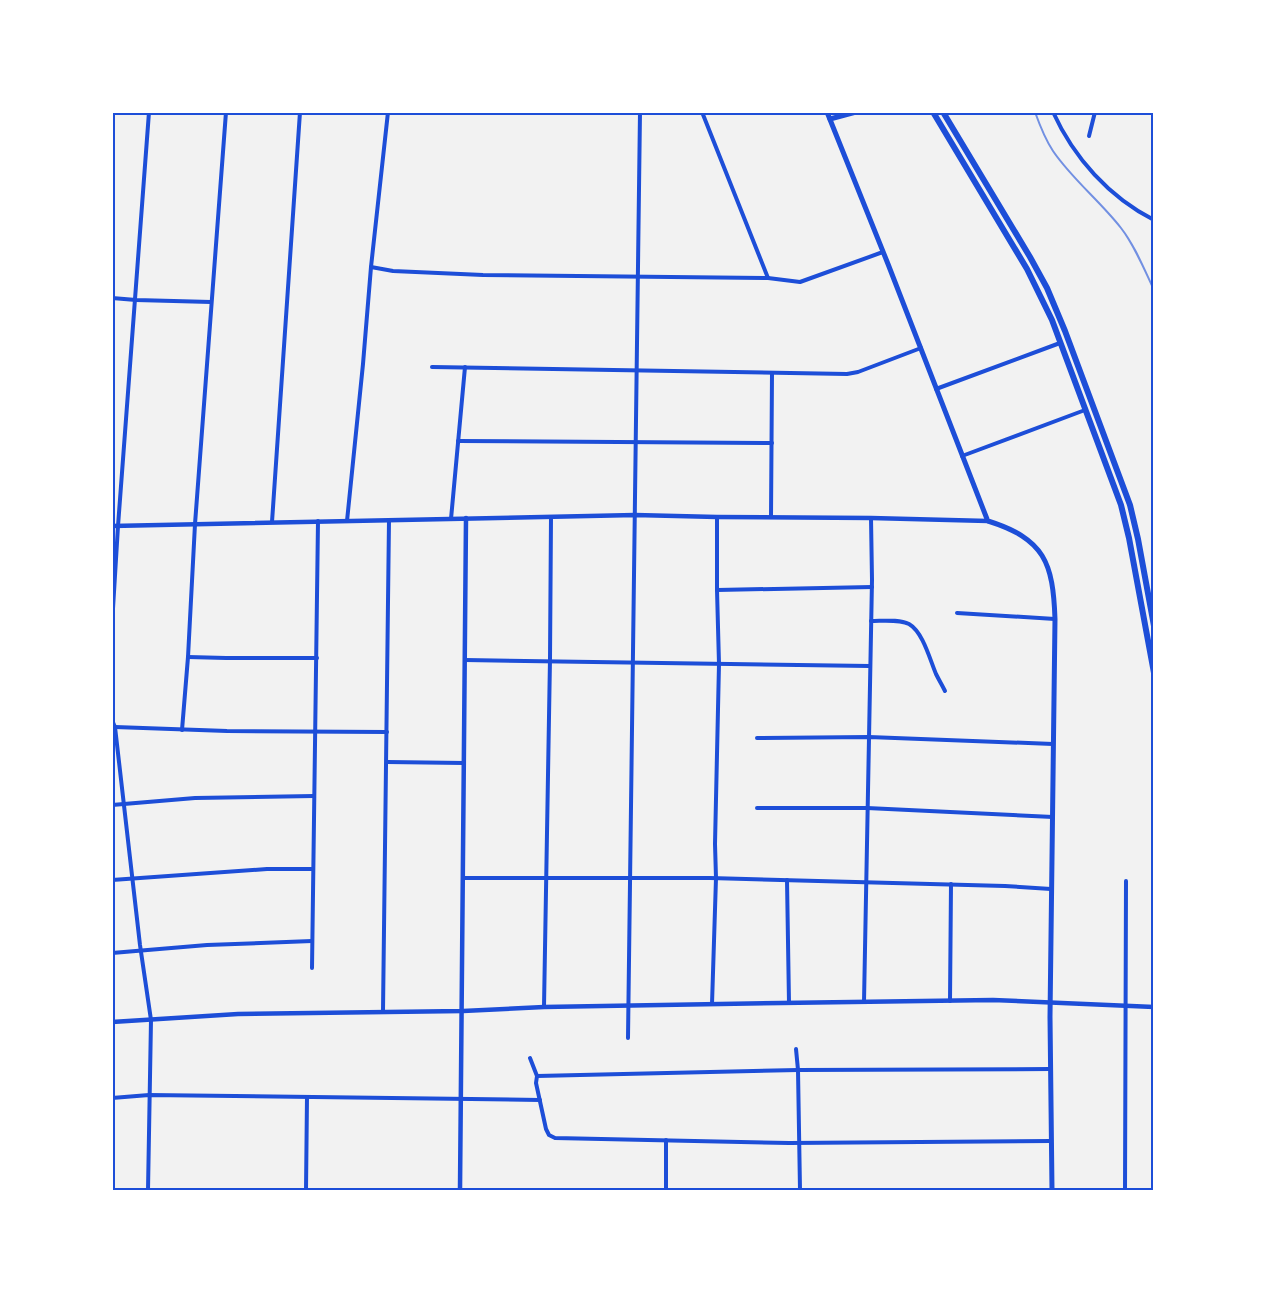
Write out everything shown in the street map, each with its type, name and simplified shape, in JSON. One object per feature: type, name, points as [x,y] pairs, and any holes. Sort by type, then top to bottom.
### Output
[{"type":"highway","points":[[933,112],[1027,269],[1045,303],[1061,343],[1127,526],[1154,674]]},
{"type":"highway","points":[[943,112],[1030,257],[1057,309],[1133,516],[1154,626]]},
{"type":"main road","points":[[856,112],[829,116],[988,521],[1019,534],[1032,543],[1040,552],[1051,577],[1055,619],[1051,1002],[1052,1191]]},
{"type":"street","points":[[112,625],[115,526],[136,300],[149,112]]},
{"type":"street","points":[[182,730],[226,112]]},
{"type":"street","points":[[272,522],[300,112]]},
{"type":"street","points":[[347,521],[388,112]]},
{"type":"street","points":[[628,1038],[640,112]]},
{"type":"street","points":[[702,112],[768,278]]},
{"type":"street","points":[[1053,112],[1069,143],[1092,173],[1119,198],[1154,220]]},
{"type":"street","points":[[1089,136],[1095,112]]},
{"type":"street","points":[[371,267],[393,271],[483,275],[768,278],[800,282],[883,252]]},
{"type":"street","points":[[112,298],[211,302]]},
{"type":"street","points":[[936,389],[1061,343]]},
{"type":"street","points":[[432,367],[854,373],[921,348]]},
{"type":"street","points":[[451,519],[465,367]]},
{"type":"street","points":[[771,517],[772,373]]},
{"type":"street","points":[[962,456],[1086,410]]},
{"type":"street","points":[[458,441],[772,443]]},
{"type":"street","points":[[115,526],[635,515],[988,521]]},
{"type":"street","points":[[544,1007],[551,517]]},
{"type":"street","points":[[712,1004],[719,664],[717,517]]},
{"type":"street","points":[[460,1191],[466,518]]},
{"type":"street","points":[[864,1002],[872,587],[871,518]]},
{"type":"street","points":[[383,1011],[389,520]]},
{"type":"street","points":[[312,968],[318,521]]},
{"type":"street","points":[[717,590],[872,587]]},
{"type":"street","points":[[957,613],[1055,619]]},
{"type":"street","points":[[871,621],[899,621],[915,629],[945,691]]},
{"type":"street","points":[[188,657],[317,658]]},
{"type":"street","points":[[465,660],[870,666]]},
{"type":"street","points":[[112,720],[115,727],[151,1020],[148,1191]]},
{"type":"street","points":[[115,727],[387,732]]},
{"type":"street","points":[[757,738],[869,737],[1054,744]]},
{"type":"street","points":[[387,762],[464,763]]},
{"type":"street","points":[[112,805],[195,798],[314,796]]},
{"type":"street","points":[[757,808],[867,808],[1053,817]]},
{"type":"street","points":[[112,880],[312,868]]},
{"type":"street","points":[[464,878],[716,878],[1052,889]]},
{"type":"street","points":[[787,880],[789,1002]]},
{"type":"street","points":[[1125,1191],[1126,881]]},
{"type":"street","points":[[950,1001],[951,884]]},
{"type":"street","points":[[112,952],[312,941]]},
{"type":"street","points":[[112,1022],[238,1014],[463,1011],[789,1002],[1051,1002],[1154,1007]]},
{"type":"street","points":[[796,1049],[800,1191]]},
{"type":"street","points":[[530,1058],[537,1076],[546,1129],[549,1135],[555,1138],[799,1142],[1051,1141]]},
{"type":"street","points":[[537,1076],[798,1070],[1051,1069]]},
{"type":"street","points":[[112,1098],[149,1095],[540,1100]]},
{"type":"street","points":[[306,1191],[307,1097]]},
{"type":"street","points":[[666,1140],[666,1191]]},
{"type":"railway","points":[[1035,112],[1053,151],[1126,235],[1154,290]]}]
